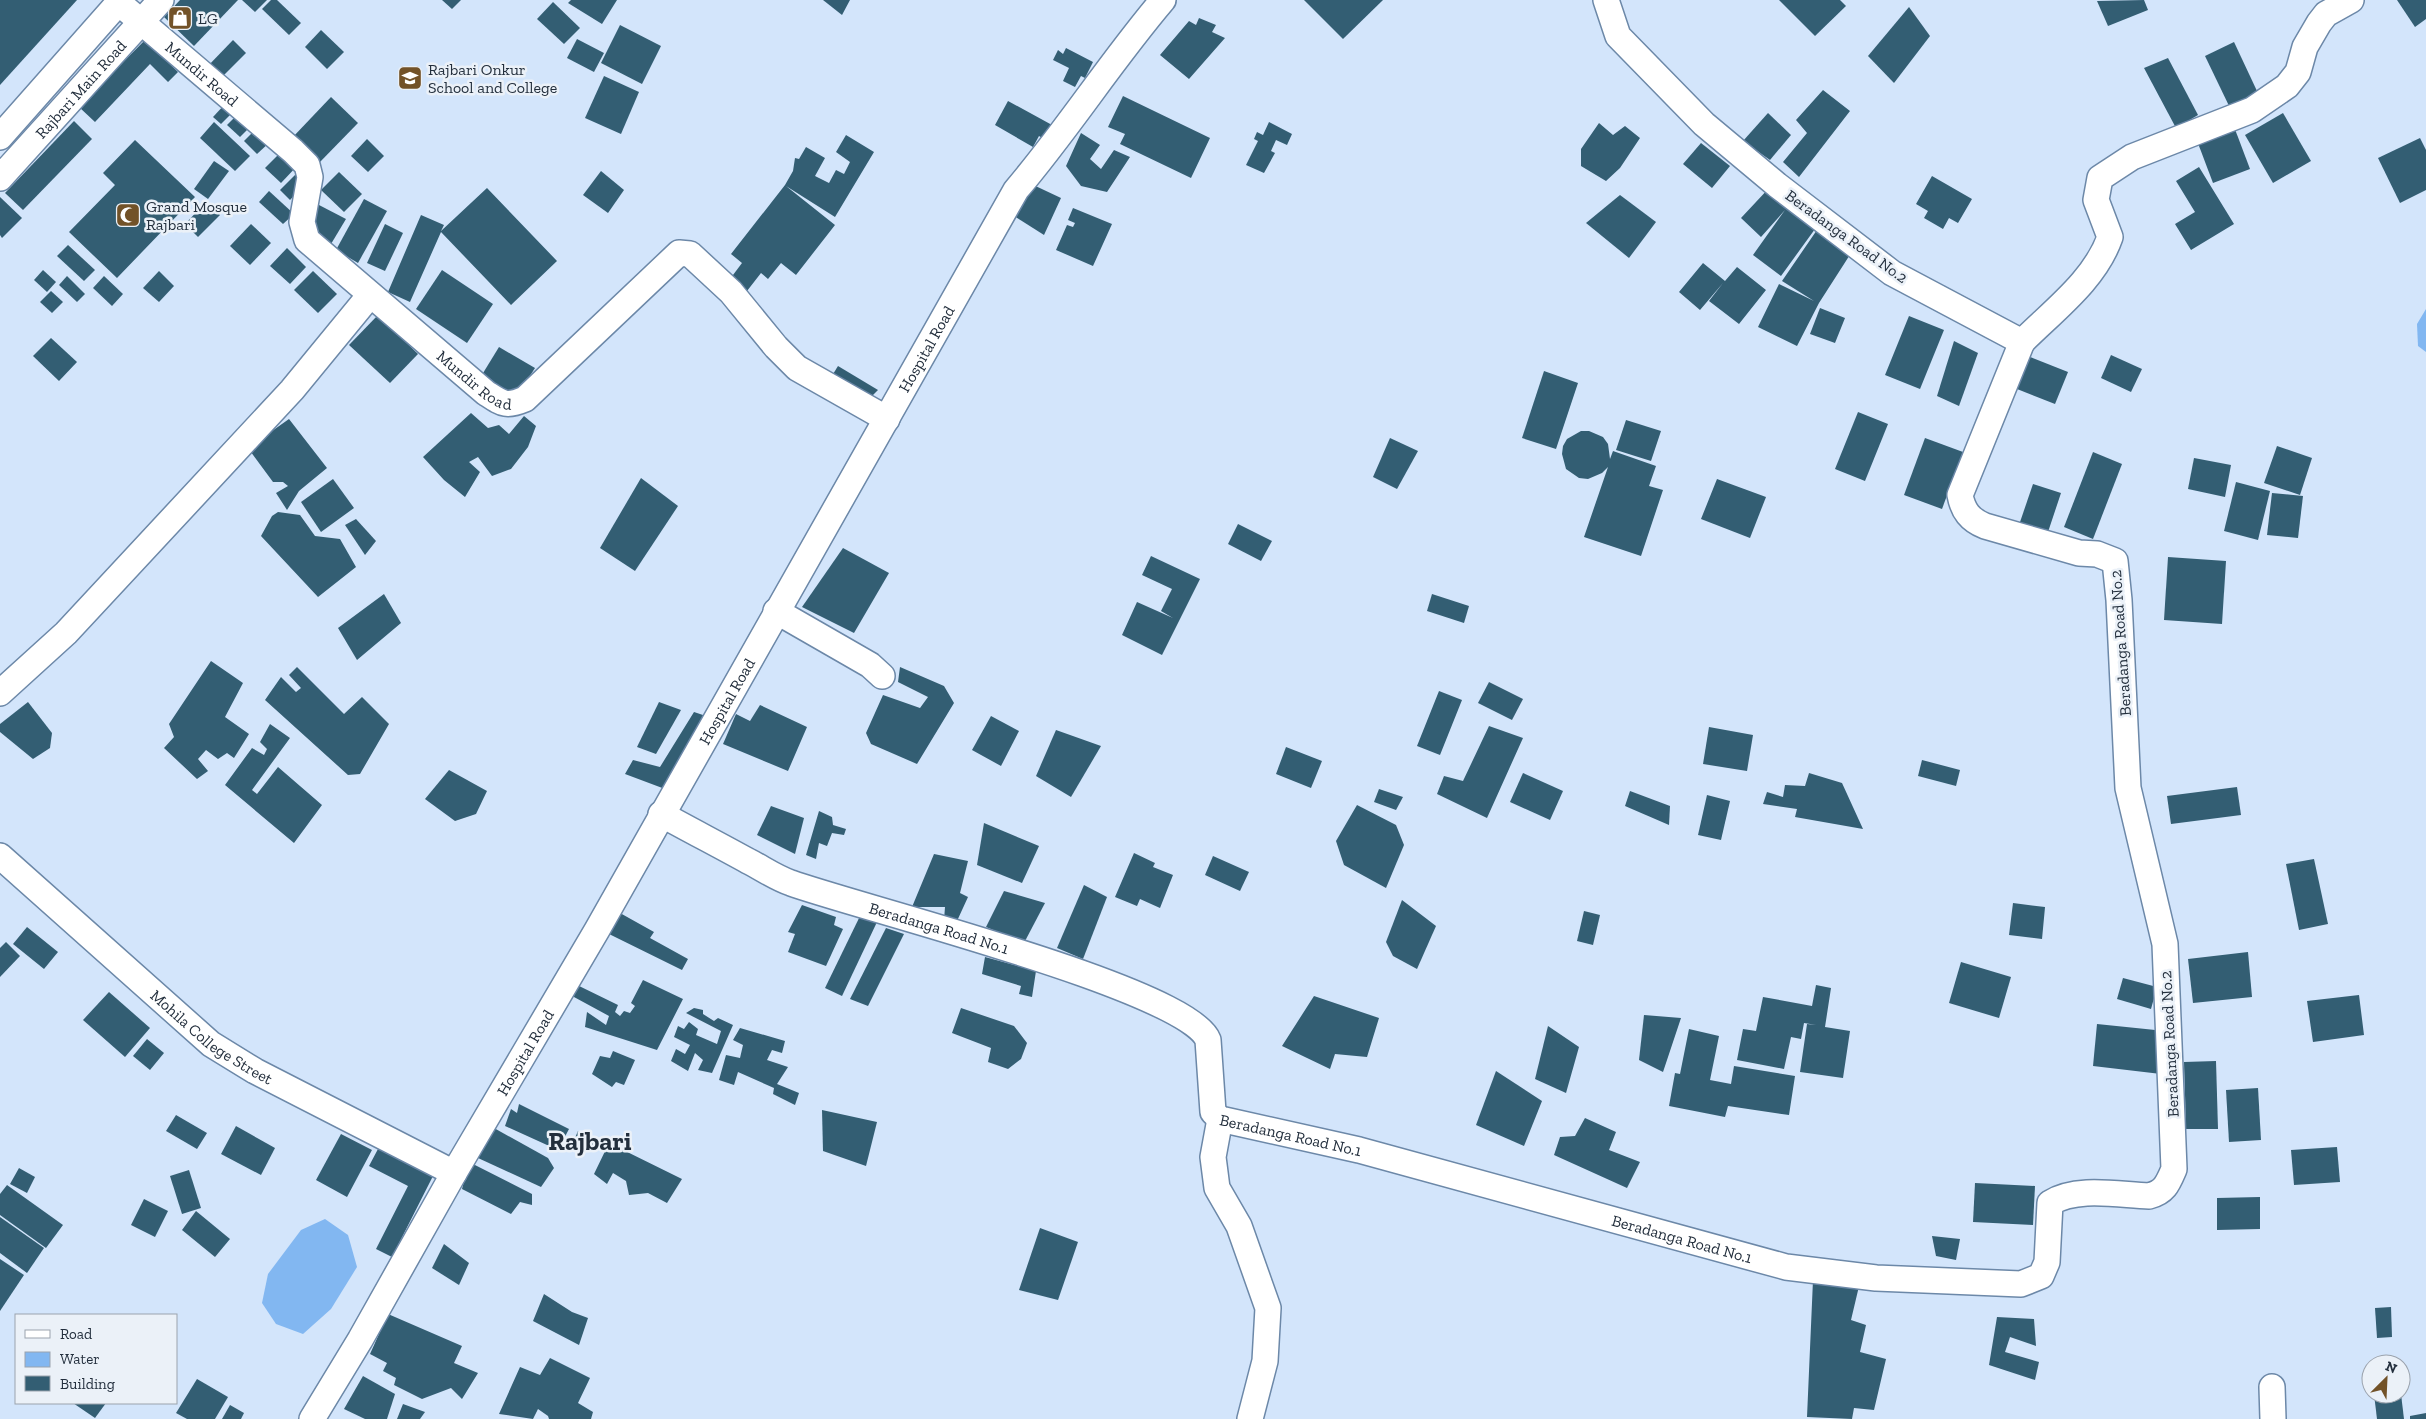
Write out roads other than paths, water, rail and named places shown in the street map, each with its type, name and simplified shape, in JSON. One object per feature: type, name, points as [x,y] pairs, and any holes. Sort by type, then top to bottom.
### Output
[{"type":"street","name":"Rajbari Main Road","points":[[0,178],[162,0]]},
{"type":"street","name":"Beradanga Road No.2","points":[[1606,0],[1618,36],[1704,124],[1777,185],[1892,273],[2022,342],[1960,495],[1962,507],[1973,521],[2079,553],[2097,554],[2115,561],[2128,788],[2165,944],[2174,1169],[2166,1187],[2159,1193],[2149,1196],[2082,1193],[2057,1198],[2050,1203],[2047,1262],[2041,1276],[2034,1280],[2021,1284],[1876,1278]]},
{"type":"street","points":[[2022,342],[2094,270],[2104,255],[2110,237],[2096,200],[2100,178],[2132,157],[2252,110],[2286,86],[2298,72],[2305,47],[2319,23],[2326,14],[2351,0]]},
{"type":"street","name":"Rajbari Main Road","points":[[0,137],[120,2]]},
{"type":"street","name":"Mundir Road","points":[[120,2],[307,165],[310,177],[302,222],[307,240],[486,393],[502,404],[513,404],[526,399],[679,252],[685,252],[690,254],[731,292],[776,347],[797,368],[887,419]]},
{"type":"street","name":"Hospital Road","points":[[312,1419],[360,1340],[454,1173],[597,930],[1016,190],[1047,153],[1083,101],[1157,2]]},
{"type":"street","points":[[0,693],[66,633],[292,390],[370,295]]},
{"type":"street","points":[[776,611],[870,665],[882,676]]},
{"type":"street","name":"Beradanga Road No.1","points":[[661,814],[789,883],[985,942],[1112,983],[1181,1016],[1205,1032],[1208,1040],[1213,1112],[1220,1119],[1359,1150],[1786,1267],[1876,1278]]},
{"type":"street","name":"Mohila College Street","points":[[0,856],[211,1044],[255,1071],[454,1173]]},
{"type":"street","points":[[1220,1119],[1213,1157],[1217,1188],[1239,1226],[1268,1308],[1265,1361],[1250,1419]]},
{"type":"street","points":[[2272,1387],[2273,1419]]},
{"type":"water","points":[[2426,309],[2426,352],[2418,346],[2417,324]]},
{"type":"water","points":[[325,1219],[348,1235],[357,1267],[331,1309],[303,1334],[276,1324],[262,1303],[268,1274],[301,1230]]},
{"type":"place","name":"LG","points":[[180,18]]},
{"type":"place","name":"Rajbari Onkur School and College","points":[[410,78]]},
{"type":"place","name":"Grand Mosque Rajbari","points":[[128,215]]},
{"type":"district","name":"Rajbari","points":[[590,1141]]}]
